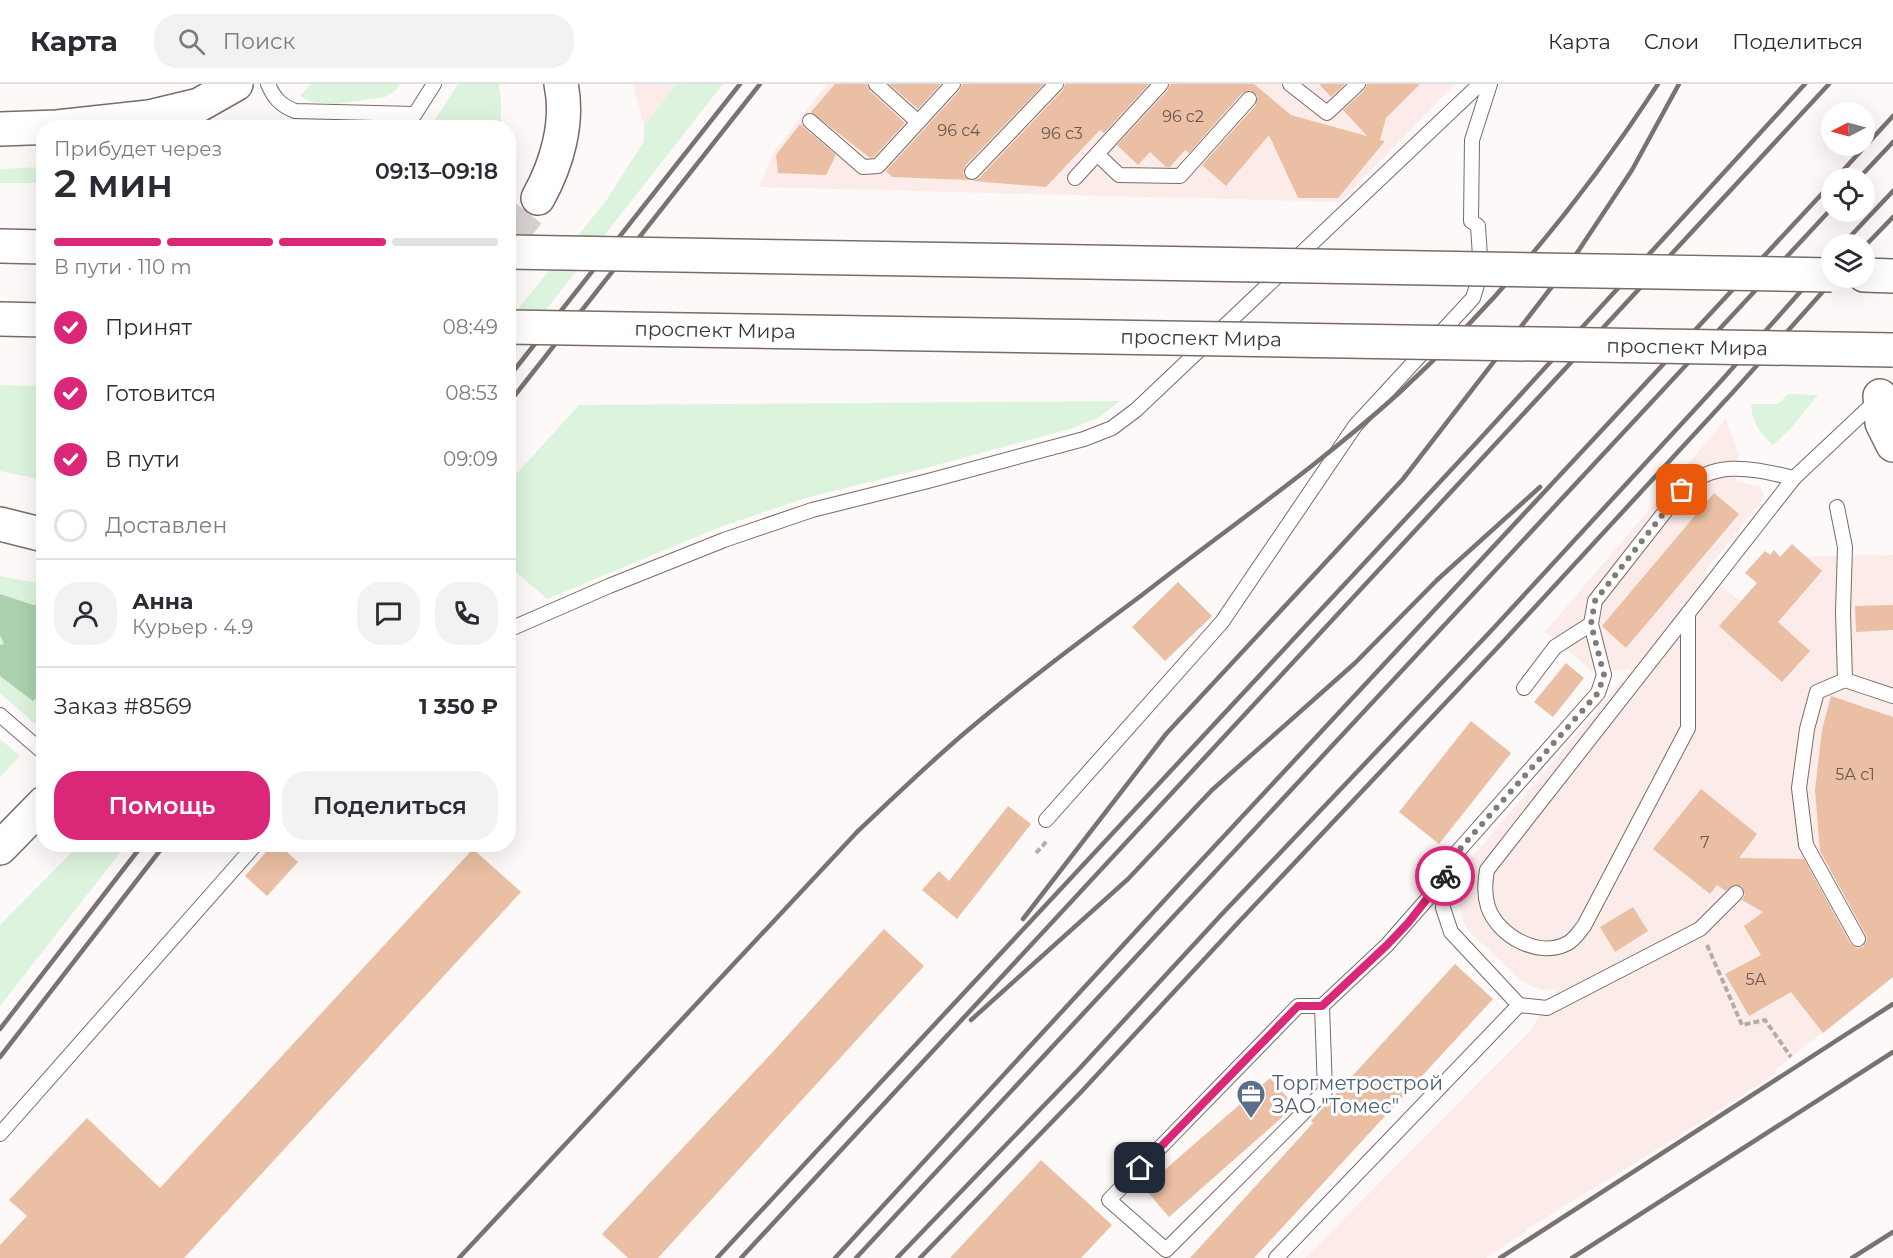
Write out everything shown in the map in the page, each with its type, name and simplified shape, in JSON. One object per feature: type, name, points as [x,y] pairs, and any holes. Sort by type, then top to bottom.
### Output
[{"type":"main road","points":[[121,120],[149,117],[199,105],[236,84]]},
{"type":"main road","points":[[538,198],[545,186],[556,155],[563,127],[561,84]]},
{"type":"main road","points":[[0,129],[36,128]]},
{"type":"main road","points":[[0,246],[36,247]]},
{"type":"main road","points":[[516,252],[1821,275]]},
{"type":"main road","points":[[1875,275],[1893,276]]},
{"type":"main road","points":[[0,319],[36,321]]},
{"type":"main road","points":[[0,329],[36,322]]},
{"type":"main road","name":"проспект Мира","points":[[516,327],[1893,350]]},
{"type":"main road","points":[[1880,396],[1882,423],[1893,445]]},
{"type":"main road","points":[[0,524],[36,533]]},
{"type":"main road","points":[[0,848],[36,811]]},
{"type":"lane","points":[[268,84],[282,106],[295,111],[415,114],[434,84]]},
{"type":"lane","points":[[876,84],[918,122]]},
{"type":"lane","points":[[810,121],[863,167],[878,166],[954,84]]},
{"type":"lane","points":[[972,172],[1056,84]]},
{"type":"lane","points":[[1075,178],[1161,84]]},
{"type":"lane","points":[[1290,84],[1327,113],[1358,84]]},
{"type":"lane","points":[[516,627],[724,540],[812,510],[1043,451],[1113,428],[1136,410],[1480,84]]},
{"type":"lane","points":[[1046,820],[1222,622],[1355,426],[1473,298],[1481,272],[1478,226],[1471,221],[1472,140],[1490,84]]},
{"type":"lane","points":[[1097,154],[1119,175],[1180,176],[1249,99]]},
{"type":"lane","points":[[1688,613],[1688,728],[1584,926],[1567,944],[1548,948],[1529,946],[1512,938],[1497,925],[1488,908],[1484,889],[1487,870],[1688,613],[1794,478],[1880,396]]},
{"type":"lane","points":[[1736,893],[1700,929],[1547,1008],[1519,1005],[1450,932],[1443,908],[1444,880],[1452,858],[1598,693],[1604,675],[1591,624],[1595,601],[1682,490],[1694,479],[1731,467],[1794,478]]},
{"type":"lane","points":[[1837,507],[1845,547],[1843,612],[1845,680]]},
{"type":"lane","points":[[1524,688],[1555,647],[1591,624]]},
{"type":"lane","points":[[1858,939],[1806,845],[1799,788],[1807,729],[1816,693],[1845,680],[1893,696]]},
{"type":"lane","points":[[0,715],[36,746]]},
{"type":"lane","points":[[0,1134],[249,852]]},
{"type":"lane","points":[[1322,1006],[1325,1091],[1166,1250],[1109,1200],[1298,1006],[1322,1006],[1387,945],[1444,880]]},
{"type":"lane","points":[[1276,1258],[1519,1005]]},
{"type":"path","points":[[1700,929],[1742,1025],[1765,1020],[1791,1057]]},
{"type":"shaded area","points":[[633,84],[676,84],[644,126]]},
{"type":"shaded area","points":[[827,84],[1455,84],[1341,202],[759,187],[772,154]]},
{"type":"shaded area","points":[[1726,419],[1739,455],[1736,481],[1759,486],[1764,493],[1764,497],[1705,572],[1727,591],[1741,601],[1757,583],[1745,573],[1765,551],[1770,555],[1774,550],[1781,557],[1792,544],[1805,556],[1893,555],[1893,977],[1775,1070],[1777,1073],[1527,1229],[1486,1258],[1305,1258],[1529,1032],[1557,989],[1543,990],[1520,980],[1466,928],[1458,904],[1459,885],[1467,863],[1632,669],[1592,671],[1545,632]]},
{"type":"green space","points":[[311,84],[400,84],[395,91],[385,97],[337,104],[311,102],[300,96]]},
{"type":"green space","points":[[458,84],[499,84],[501,120],[435,120]]},
{"type":"green space","points":[[676,84],[723,84],[516,348],[516,311],[606,201],[644,141],[644,126]]},
{"type":"green space","points":[[36,167],[36,183],[0,183],[0,169]]},
{"type":"green space","points":[[0,385],[36,386],[36,479],[0,471]]},
{"type":"green space","points":[[1788,394],[1818,395],[1791,428],[1773,445],[1757,427],[1751,404],[1778,404]]},
{"type":"green space","points":[[1120,401],[1098,418],[1070,429],[806,498],[720,527],[547,599],[516,572],[516,474],[579,405]]},
{"type":"green space","points":[[0,576],[36,583],[36,725],[0,693]]},
{"type":"green space","points":[[0,594],[36,605],[36,698],[33,701],[0,676],[0,645],[4,644],[0,635]]},
{"type":"green space","points":[[0,739],[20,756],[0,777]]},
{"type":"green space","points":[[72,852],[121,852],[0,1006],[0,925]]},
{"type":"building","points":[[835,84],[867,84],[870,91],[905,123],[874,157],[870,158],[811,112]]},
{"type":"building","points":[[889,84],[941,84],[918,109]]},
{"type":"building","points":[[962,84],[1044,84],[965,166],[963,174],[969,180],[892,177],[886,171],[960,90]]},
{"type":"building","points":[[1065,84],[1149,84],[1104,133],[1100,130],[1046,187],[973,181],[979,178],[1063,90]]},
{"type":"building","points":[[1170,84],[1254,84],[1291,115],[1367,136],[1343,110],[1364,91],[1367,84],[1420,84],[1386,118],[1380,140],[1385,141],[1338,198],[1298,198],[1269,135],[1226,186],[1202,165],[1256,105],[1257,96],[1250,90],[1242,93],[1189,153],[1185,150],[1170,167],[1166,167],[1150,152],[1138,165],[1117,145],[1168,90]]},
{"type":"building","points":[[1319,84],[1345,84],[1331,97]]},
{"type":"building","points":[[800,124],[836,155],[826,175],[778,173],[776,155]]},
{"type":"building","points":[[1714,493],[1739,514],[1626,648],[1602,626]]},
{"type":"building","points":[[1792,544],[1822,571],[1778,622],[1810,651],[1782,682],[1719,626],[1757,583],[1745,573],[1765,551],[1770,555],[1774,550],[1780,557]]},
{"type":"building","points":[[1178,582],[1212,616],[1165,661],[1132,627]]},
{"type":"building","points":[[1893,605],[1893,630],[1856,632],[1855,606]]},
{"type":"building","points":[[1566,663],[1584,678],[1553,717],[1534,702]]},
{"type":"building","points":[[1831,696],[1893,717],[1893,977],[1823,1033],[1791,992],[1749,1016],[1725,974],[1761,955],[1744,926],[1763,912],[1742,900],[1745,895],[1742,886],[1733,885],[1726,891],[1717,885],[1710,894],[1653,849],[1701,789],[1757,834],[1739,858],[1804,859],[1850,943],[1857,948],[1863,947],[1867,940],[1866,935],[1820,851],[1815,790],[1822,730]]},
{"type":"building","points":[[1471,721],[1511,753],[1439,844],[1399,812]]},
{"type":"building","points":[[1008,806],[1031,824],[957,919],[922,890],[939,871],[949,881]]},
{"type":"building","points":[[266,852],[287,852],[298,862],[267,896],[245,876]]},
{"type":"building","points":[[470,852],[476,852],[521,892],[184,1258],[0,1258],[0,1245],[27,1216],[9,1200],[87,1118],[160,1188]]},
{"type":"building","points":[[1633,907],[1648,931],[1615,952],[1600,927]]},
{"type":"building","points":[[884,929],[924,966],[658,1258],[628,1258],[602,1234]]},
{"type":"building","points":[[1455,964],[1493,999],[1254,1258],[1190,1258],[1313,1123],[1311,1121]]},
{"type":"building","points":[[1270,1078],[1295,1106],[1169,1217],[1144,1188]]},
{"type":"building","points":[[1041,1160],[1112,1225],[1081,1258],[950,1258]]},
{"type":"tunnel","points":[[516,229],[538,198]]},
{"type":"railway","points":[[516,368],[740,84]]},
{"type":"railway","points":[[516,394],[760,84]]},
{"type":"railway","points":[[459,1258],[857,832],[925,768],[1032,678],[1337,446],[1436,358],[1505,285],[1570,207],[1601,167],[1658,84]]},
{"type":"railway","points":[[1023,919],[1166,734],[1403,479],[1571,262],[1632,170],[1679,84]]},
{"type":"railway","points":[[717,1258],[1478,441],[1805,84]]},
{"type":"railway","points":[[741,1258],[1829,84]]},
{"type":"railway","points":[[1845,168],[1893,116]]},
{"type":"railway","points":[[1868,168],[1893,142]]},
{"type":"railway","points":[[1852,234],[1893,191]]},
{"type":"railway","points":[[835,1258],[1184,879],[1821,195]]},
{"type":"railway","points":[[1875,236],[1893,217]]},
{"type":"railway","points":[[856,1258],[1821,220]]},
{"type":"railway","points":[[897,1258],[1080,1068],[1222,914],[1489,633],[1721,381],[1821,268]]},
{"type":"railway","points":[[920,1258],[1082,1091],[1500,645],[1826,288]]},
{"type":"railway","points":[[971,1020],[1128,879],[1212,790],[1355,663],[1437,580],[1540,487]]},
{"type":"railway","points":[[0,1029],[137,852]]},
{"type":"railway","points":[[0,1057],[159,852]]},
{"type":"railway","points":[[1500,1258],[1893,1004]]},
{"type":"railway","points":[[1572,1258],[1893,1052]]},
{"type":"railway","points":[[1852,1258],[1893,1232]]},
{"type":"way so far","points":[[1445,876],[1452,858],[1598,693],[1604,675],[1591,624],[1595,601],[1682,490]]},
{"type":"place","name":"Торгметрострой ЗАО \"Томес\"","points":[[1251,1120]]},
{"type":"route","points":[[1140,1168],[1298,1006],[1322,1006],[1387,945],[1408,923],[1445,876]]}]
